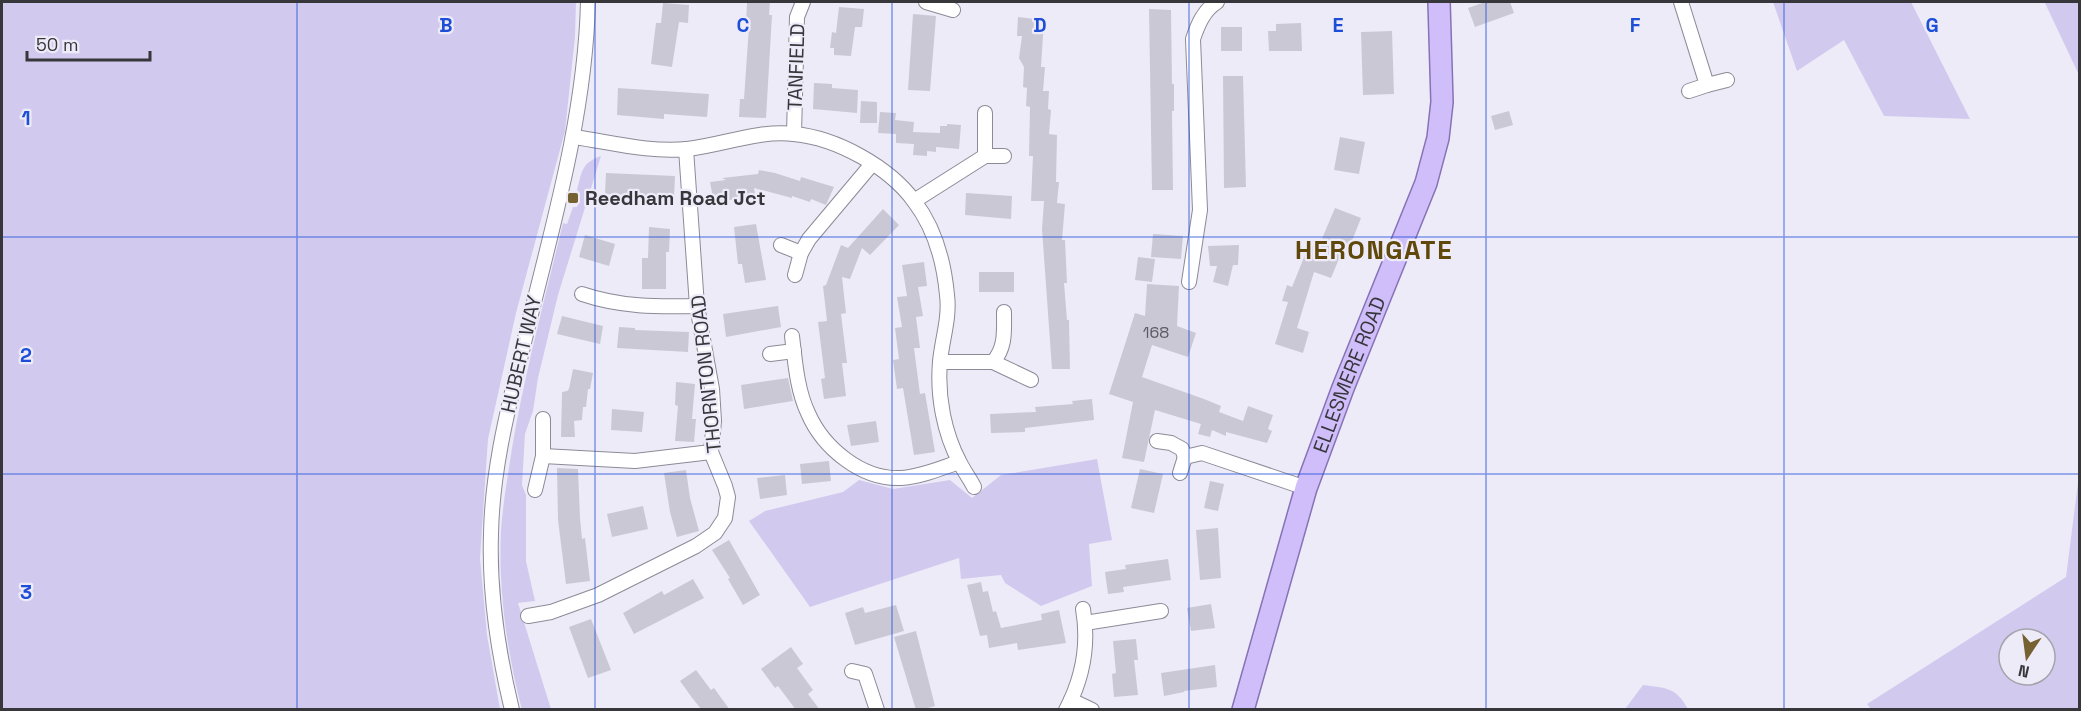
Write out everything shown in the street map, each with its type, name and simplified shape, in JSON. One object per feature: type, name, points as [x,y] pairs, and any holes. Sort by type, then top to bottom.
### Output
[{"type":"main road","name":"ELLESMERE ROAD","points":[[1243,710],[1306,488],[1354,358],[1425,183],[1438,138],[1443,102],[1439,2]]},
{"type":"street","name":"HUBERT WAY","points":[[512,710],[498,643],[492,587],[490,533],[496,471],[506,414],[574,137],[587,37],[588,2]]},
{"type":"street","name":"TANFIELD","points":[[794,134],[797,17],[802,2]]},
{"type":"street","points":[[926,2],[953,10]]},
{"type":"street","points":[[1189,282],[1200,210],[1193,39],[1197,25],[1204,14],[1217,2]]},
{"type":"street","points":[[1681,2],[1707,86]]},
{"type":"street","points":[[1689,91],[1727,80]]},
{"type":"street","points":[[985,113],[985,156]]},
{"type":"street","points":[[574,137],[627,145],[686,149],[761,135],[794,134],[837,144],[872,164],[899,185],[914,201],[925,218],[937,245],[948,297],[948,322],[940,362],[940,398],[945,426],[959,462],[974,487]]},
{"type":"street","name":"THORNTON ROAD","points":[[528,616],[551,612],[598,595],[696,546],[715,533],[725,518],[728,497],[711,452],[714,421],[712,389],[697,306],[686,149]]},
{"type":"street","points":[[914,201],[985,156],[1004,156]]},
{"type":"street","points":[[795,275],[801,253],[809,239],[872,164]]},
{"type":"street","points":[[781,245],[801,253]]},
{"type":"street","points":[[582,294],[625,305],[697,306]]},
{"type":"street","points":[[993,362],[1001,353],[1005,338],[1004,312]]},
{"type":"street","points":[[792,336],[808,413],[819,432],[853,465],[876,475],[901,478],[916,476],[959,462]]},
{"type":"street","points":[[770,354],[794,351]]},
{"type":"street","points":[[940,362],[993,362],[1031,380]]},
{"type":"street","points":[[535,490],[543,456],[543,419]]},
{"type":"street","points":[[1157,441],[1171,443],[1182,449],[1185,458],[1180,474]]},
{"type":"street","points":[[543,456],[635,461],[711,452]]},
{"type":"street","points":[[1185,458],[1202,453],[1306,488]]},
{"type":"street","points":[[1092,710],[1069,705],[1081,672],[1086,639],[1084,616],[1161,611]]},
{"type":"street","points":[[852,671],[865,674],[877,710]]},
{"type":"shaded area","points":[[2,2],[576,2],[575,37],[565,131],[516,313],[488,439],[480,558],[487,635],[500,709],[2,709]]},
{"type":"shaded area","points":[[1773,2],[1911,2],[1970,119],[1884,116],[1844,40],[1797,71]]},
{"type":"shaded area","points":[[2079,2],[2079,75],[2045,3]]},
{"type":"shaded area","points":[[601,156],[558,295],[538,378],[533,411],[525,434],[522,485],[526,495],[526,561],[535,601],[518,603],[551,709],[522,710],[512,666],[502,598],[500,552],[506,489],[523,391],[563,223],[567,224],[573,207],[577,207],[580,193],[577,190],[583,169]]},
{"type":"shaded area","points":[[1097,459],[1112,540],[1089,544],[1092,586],[1041,606],[1005,583],[1001,575],[961,579],[959,558],[810,607],[749,521],[765,511],[843,492],[859,480],[893,489],[950,480],[972,498],[1001,475]]},
{"type":"shaded area","points":[[2079,475],[2079,709],[1871,709],[1867,704],[2066,577]]},
{"type":"shaded area","points":[[1643,685],[1670,690],[1679,696],[1688,709],[1625,709]]},
{"type":"building","points":[[747,2],[770,2],[769,15],[772,15],[766,118],[739,117],[740,99],[744,99],[749,26],[746,26]]},
{"type":"building","points":[[1485,2],[1510,2],[1514,13],[1475,27],[1468,8]]},
{"type":"building","points":[[663,3],[689,5],[688,23],[679,22],[672,67],[651,64],[656,23],[661,23]]},
{"type":"building","points":[[839,7],[864,9],[862,27],[855,27],[851,56],[834,55],[834,48],[830,48],[832,32],[836,33]]},
{"type":"building","points":[[1149,9],[1171,10],[1172,84],[1174,84],[1173,190],[1152,190]]},
{"type":"building","points":[[913,14],[936,16],[930,91],[908,90]]},
{"type":"building","points":[[1018,17],[1044,20],[1041,67],[1045,67],[1043,91],[1049,91],[1048,109],[1051,110],[1049,134],[1057,135],[1056,182],[1059,182],[1057,203],[1065,204],[1062,240],[1065,240],[1067,283],[1064,283],[1067,320],[1069,320],[1070,369],[1052,369],[1042,229],[1044,201],[1031,201],[1033,156],[1029,156],[1030,107],[1026,106],[1027,88],[1023,87],[1024,67],[1019,58],[1022,36],[1017,36]]},
{"type":"building","points":[[1301,23],[1302,51],[1269,51],[1268,31],[1276,31],[1276,24]]},
{"type":"building","points":[[1221,27],[1242,27],[1242,51],[1221,51]]},
{"type":"building","points":[[1392,31],[1394,94],[1363,95],[1361,32]]},
{"type":"building","points":[[1223,76],[1243,76],[1246,187],[1224,188]]},
{"type":"building","points":[[814,83],[832,84],[832,88],[858,90],[857,113],[813,109]]},
{"type":"building","points":[[618,88],[709,94],[707,117],[664,114],[664,119],[617,115]]},
{"type":"building","points":[[861,101],[877,102],[877,123],[860,123]]},
{"type":"building","points":[[1509,111],[1513,125],[1495,130],[1491,116]]},
{"type":"building","points":[[880,112],[896,113],[895,120],[914,122],[913,132],[940,133],[940,126],[961,125],[959,149],[936,147],[936,152],[927,151],[927,156],[913,155],[914,144],[896,143],[896,134],[878,133]]},
{"type":"building","points":[[1340,137],[1365,142],[1359,174],[1334,170]]},
{"type":"building","points":[[759,170],[800,181],[801,177],[834,187],[826,205],[811,199],[810,202],[754,188],[755,194],[714,203],[710,182],[726,180],[722,178],[758,174]]},
{"type":"building","points":[[606,173],[675,176],[674,197],[605,194]]},
{"type":"building","points":[[966,193],[1012,196],[1011,219],[965,215]]},
{"type":"building","points":[[1335,208],[1361,218],[1348,251],[1343,249],[1331,278],[1314,272],[1297,328],[1309,332],[1303,353],[1275,344],[1288,302],[1282,301],[1287,285],[1292,287],[1309,245],[1318,248]]},
{"type":"building","points":[[883,209],[899,225],[870,255],[862,248],[850,279],[842,277],[846,313],[841,314],[847,363],[842,363],[846,396],[824,399],[821,379],[825,378],[818,322],[827,321],[823,286],[826,285],[841,245],[848,248]]},
{"type":"building","points":[[756,224],[766,280],[745,283],[742,264],[738,264],[734,227]]},
{"type":"building","points":[[649,227],[670,229],[669,252],[666,252],[666,289],[642,289],[642,258],[648,258]]},
{"type":"building","points":[[1153,234],[1183,236],[1181,259],[1151,257]]},
{"type":"building","points":[[585,235],[615,244],[609,266],[579,257]]},
{"type":"building","points":[[1239,245],[1238,265],[1233,265],[1228,286],[1213,282],[1217,266],[1210,266],[1208,246]]},
{"type":"building","points":[[1138,257],[1155,259],[1152,282],[1135,280]]},
{"type":"building","points":[[924,262],[927,286],[918,287],[923,316],[916,317],[920,348],[914,348],[920,394],[925,393],[935,452],[914,455],[903,388],[897,389],[893,360],[899,359],[895,328],[902,327],[897,297],[907,296],[902,265]]},
{"type":"building","points":[[979,272],[1014,272],[1014,292],[979,292]]},
{"type":"building","points":[[1147,284],[1179,286],[1177,326],[1196,333],[1188,357],[1152,345],[1142,377],[1221,406],[1219,412],[1243,421],[1248,406],[1273,415],[1268,429],[1272,431],[1267,443],[1226,432],[1226,436],[1212,430],[1210,437],[1198,434],[1201,424],[1155,410],[1144,462],[1122,458],[1133,402],[1109,394],[1135,313],[1145,316]]},
{"type":"building","points":[[778,306],[781,327],[726,337],[723,314]]},
{"type":"building","points":[[562,316],[603,326],[600,344],[557,334]]},
{"type":"building","points":[[619,327],[635,328],[635,330],[689,332],[688,352],[617,348]]},
{"type":"building","points":[[573,369],[593,373],[586,407],[583,407],[582,420],[574,421],[575,437],[561,437],[562,392],[569,389]]},
{"type":"building","points":[[788,378],[793,401],[744,409],[741,385]]},
{"type":"building","points":[[676,382],[695,384],[692,419],[696,419],[694,442],[675,441],[678,406],[675,405]]},
{"type":"building","points":[[1092,399],[1094,420],[1025,428],[1025,432],[991,433],[990,414],[1036,412],[1035,407],[1073,404],[1072,401]]},
{"type":"building","points":[[612,409],[644,412],[642,432],[611,430]]},
{"type":"building","points":[[876,421],[879,442],[851,446],[847,425]]},
{"type":"building","points":[[829,461],[831,481],[802,484],[800,464]]},
{"type":"building","points":[[557,468],[578,469],[582,539],[585,538],[590,581],[566,584],[558,520]]},
{"type":"building","points":[[1140,469],[1163,474],[1154,513],[1131,508]]},
{"type":"building","points":[[686,470],[690,498],[699,531],[677,537],[670,512],[664,473]]},
{"type":"building","points":[[785,475],[787,495],[760,499],[757,478]]},
{"type":"building","points":[[1210,481],[1224,484],[1218,511],[1204,508]]},
{"type":"building","points":[[643,506],[648,529],[612,537],[607,514]]},
{"type":"building","points":[[1218,528],[1221,578],[1200,580],[1196,530]]},
{"type":"building","points":[[729,540],[760,595],[743,605],[728,579],[730,578],[712,550]]},
{"type":"building","points":[[1168,559],[1171,580],[1123,587],[1124,592],[1108,594],[1105,572],[1126,569],[1125,565]]},
{"type":"building","points":[[693,579],[704,598],[634,634],[623,613],[662,591],[664,595]]},
{"type":"building","points":[[981,582],[983,592],[988,591],[993,612],[996,611],[1001,628],[1042,620],[1041,614],[1059,610],[1066,643],[1018,650],[1017,643],[989,648],[987,635],[980,636],[967,585]]},
{"type":"building","points":[[1211,604],[1215,628],[1191,631],[1187,608]]},
{"type":"building","points":[[896,605],[904,631],[855,645],[845,613],[863,607],[865,613]]},
{"type":"building","points":[[591,619],[611,670],[588,678],[569,627]]},
{"type":"building","points":[[916,631],[935,706],[921,710],[916,710],[894,637]]},
{"type":"building","points":[[1136,639],[1138,660],[1134,660],[1138,695],[1114,697],[1112,674],[1116,673],[1113,641]]},
{"type":"building","points":[[791,647],[803,664],[797,668],[813,690],[808,694],[820,710],[796,710],[778,686],[775,688],[761,669]]},
{"type":"building","points":[[1215,665],[1217,687],[1164,696],[1161,673]]},
{"type":"building","points":[[696,670],[711,690],[714,688],[730,710],[702,710],[680,681]]},
{"type":"place","name":"Reedham Road Jct","points":[[573,198]]},
{"type":"district","name":"HERONGATE","points":[[1374,250]]}]
